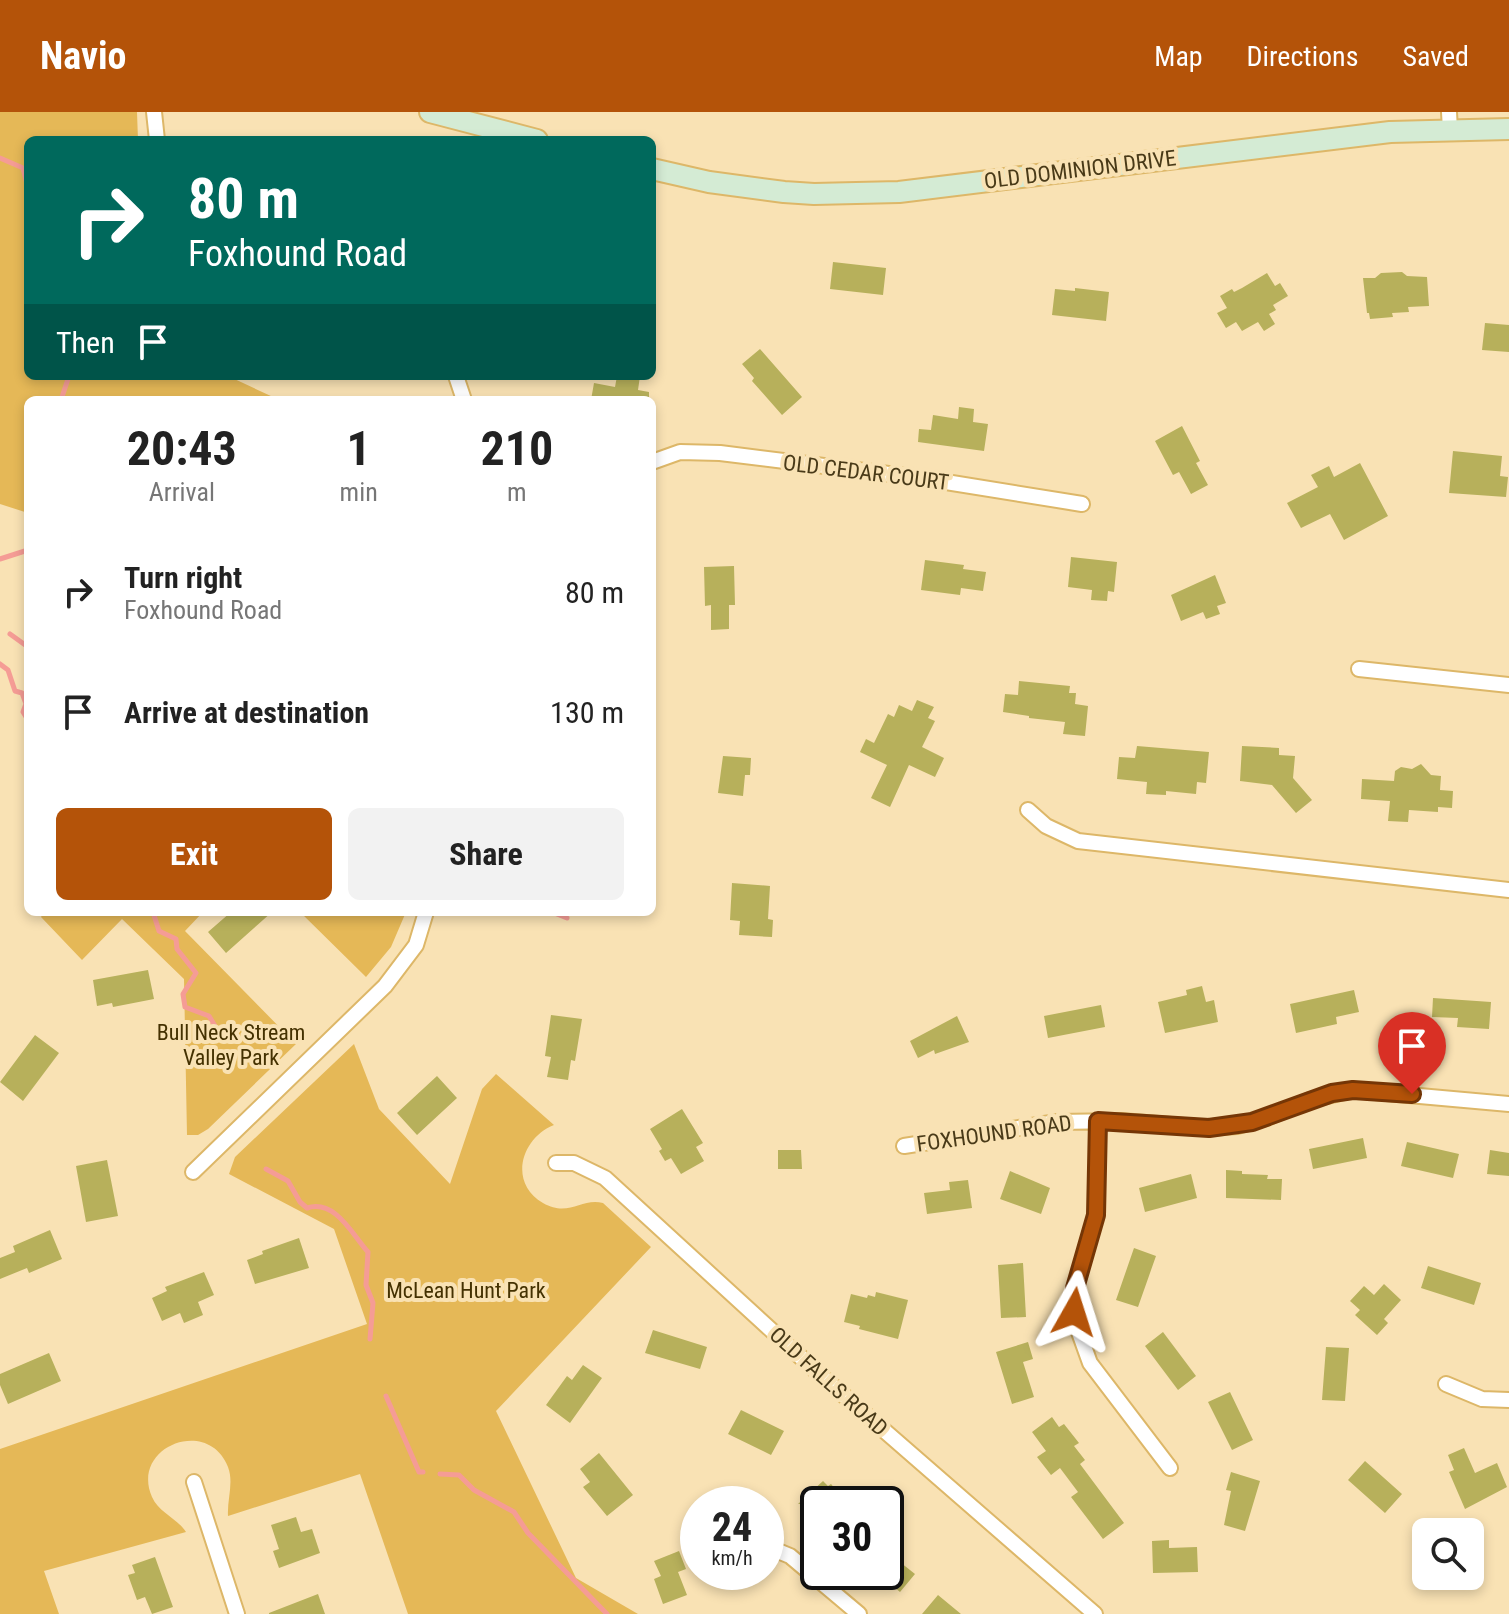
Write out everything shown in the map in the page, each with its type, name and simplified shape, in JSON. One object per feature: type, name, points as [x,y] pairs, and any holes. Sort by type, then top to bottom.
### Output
[{"type":"main road","points":[[430,112],[522,136]]},
{"type":"main road","name":"OLD DOMINION DRIVE","points":[[656,170],[709,182],[784,192],[899,192],[1344,137],[1449,121],[1509,129]]},
{"type":"street","points":[[154,112],[157,136]]},
{"type":"street","name":"OLD CEDAR COURT","points":[[656,461],[680,452],[720,453],[921,478],[1082,504]]},
{"type":"street","points":[[1359,669],[1509,685]]},
{"type":"street","points":[[1028,810],[1046,826],[1078,841],[1509,890]]},
{"type":"street","points":[[193,1172],[385,986],[416,945],[425,916]]},
{"type":"street","name":"FOXHOUND ROAD","points":[[904,1146],[1031,1126],[1098,1121],[1209,1128],[1237,1126],[1321,1096],[1353,1090],[1509,1104]]},
{"type":"street","points":[[1098,1121],[1096,1215],[1075,1288],[1076,1324],[1090,1363],[1170,1468]]},
{"type":"street","name":"OLD FALLS ROAD","points":[[556,1163],[574,1163],[605,1178],[817,1372],[1095,1614]]},
{"type":"street","points":[[1446,1384],[1482,1399],[1509,1400]]},
{"type":"street","points":[[194,1482],[237,1614]]},
{"type":"street","points":[[784,1554],[859,1614]]},
{"type":"green space","points":[[0,112],[137,112],[138,136],[24,136],[24,380],[237,380],[271,396],[24,396],[24,512],[0,504]]},
{"type":"green space","name":"Bull Neck Stream Valley Park","points":[[199,916],[185,931],[296,1044],[208,1129],[198,1135],[187,1135],[184,979],[122,919],[82,960],[41,917]]},
{"type":"green space","points":[[304,916],[404,916],[391,947],[366,977]]},
{"type":"green space","name":"McLean Hunt Park","points":[[354,1044],[379,1109],[450,1184],[482,1089],[496,1074],[554,1125],[533,1140],[523,1161],[525,1184],[532,1194],[552,1207],[603,1203],[651,1247],[496,1411],[576,1578],[638,1614],[408,1614],[360,1474],[228,1516],[228,1467],[218,1452],[205,1443],[189,1441],[174,1444],[161,1452],[152,1464],[148,1479],[155,1503],[186,1532],[44,1571],[59,1614],[0,1614],[0,1449],[367,1324],[334,1229],[229,1174],[235,1157]]},
{"type":"building","points":[[833,262],[886,268],[883,295],[830,289]]},
{"type":"building","points":[[1402,272],[1407,276],[1427,277],[1429,306],[1408,307],[1409,312],[1370,319],[1363,278]]},
{"type":"building","points":[[1267,273],[1275,286],[1280,283],[1288,296],[1273,305],[1276,310],[1269,314],[1275,324],[1264,331],[1258,322],[1242,331],[1236,322],[1226,328],[1217,313],[1227,308],[1220,296],[1232,289],[1234,292]]},
{"type":"building","points":[[1075,288],[1109,292],[1106,321],[1052,315],[1055,289],[1075,291]]},
{"type":"building","points":[[1485,323],[1509,325],[1509,352],[1482,350]]},
{"type":"building","points":[[760,349],[802,397],[782,415],[752,381],[754,378],[742,364]]},
{"type":"building","points":[[616,380],[639,380],[638,390],[649,392],[649,396],[592,396],[594,383],[615,387]]},
{"type":"building","points":[[959,407],[974,409],[973,422],[988,424],[984,451],[918,442],[919,429],[931,430],[933,415],[958,419]]},
{"type":"building","points":[[1182,426],[1208,485],[1191,494],[1179,472],[1173,475],[1155,441]]},
{"type":"building","points":[[1453,451],[1502,456],[1500,476],[1508,477],[1506,497],[1449,493]]},
{"type":"building","points":[[1360,463],[1388,516],[1344,540],[1330,514],[1301,528],[1287,503],[1318,487],[1311,475],[1329,466],[1334,477]]},
{"type":"building","points":[[1071,557],[1117,562],[1114,592],[1108,591],[1107,601],[1091,600],[1092,590],[1068,587]]},
{"type":"building","points":[[925,560],[964,565],[963,569],[986,572],[983,591],[961,588],[960,595],[921,590]]},
{"type":"building","points":[[734,566],[735,605],[729,605],[729,629],[711,630],[711,605],[705,606],[704,567]]},
{"type":"building","points":[[1215,575],[1226,603],[1217,606],[1220,614],[1206,619],[1203,612],[1181,621],[1171,595]]},
{"type":"building","points":[[1019,681],[1070,686],[1069,693],[1076,693],[1075,704],[1088,706],[1085,736],[1063,734],[1065,722],[1003,712],[1005,694],[1018,695]]},
{"type":"building","points":[[917,700],[934,707],[928,718],[935,721],[922,747],[944,758],[935,777],[909,765],[890,807],[871,798],[887,765],[860,752],[866,739],[874,743],[888,714],[894,717],[899,705],[912,711]]},
{"type":"building","points":[[1137,746],[1209,752],[1206,783],[1197,782],[1196,794],[1166,791],[1166,795],[1146,794],[1147,782],[1117,779],[1119,757],[1135,758]]},
{"type":"building","points":[[1242,746],[1279,748],[1279,755],[1295,756],[1293,778],[1312,800],[1296,813],[1272,785],[1240,781]]},
{"type":"building","points":[[723,756],[751,758],[750,775],[745,775],[743,796],[718,793]]},
{"type":"building","points":[[1421,764],[1431,775],[1441,776],[1440,790],[1453,791],[1452,808],[1438,807],[1438,812],[1409,810],[1408,822],[1388,821],[1390,801],[1361,799],[1362,779],[1394,781],[1395,771],[1401,767],[1412,769]]},
{"type":"building","points":[[732,883],[770,886],[768,919],[773,920],[772,937],[739,935],[740,921],[730,920]]},
{"type":"building","points":[[226,916],[268,916],[226,953],[208,932]]},
{"type":"building","points":[[148,970],[154,999],[113,1007],[112,1003],[97,1006],[93,980]]},
{"type":"building","points":[[1202,986],[1206,1002],[1214,1000],[1218,1022],[1165,1033],[1158,1002],[1187,995],[1186,990]]},
{"type":"building","points":[[1354,990],[1359,1012],[1336,1017],[1337,1024],[1296,1033],[1290,1004]]},
{"type":"building","points":[[1433,998],[1491,1002],[1489,1029],[1457,1027],[1458,1018],[1432,1017]]},
{"type":"building","points":[[1101,1005],[1105,1027],[1048,1038],[1044,1016]]},
{"type":"building","points":[[551,1015],[582,1019],[575,1061],[571,1060],[568,1080],[547,1077],[551,1057],[545,1056]]},
{"type":"building","points":[[957,1016],[969,1042],[935,1054],[934,1050],[918,1058],[910,1041]]},
{"type":"building","points":[[35,1035],[59,1053],[23,1101],[0,1082]]},
{"type":"building","points":[[437,1076],[457,1098],[417,1135],[397,1113]]},
{"type":"building","points":[[682,1109],[703,1143],[696,1147],[704,1161],[681,1174],[671,1158],[665,1161],[650,1129]]},
{"type":"building","points":[[1363,1138],[1367,1158],[1313,1169],[1309,1149]]},
{"type":"building","points":[[1407,1142],[1459,1154],[1453,1178],[1401,1166]]},
{"type":"building","points":[[778,1150],[801,1150],[802,1169],[778,1169]]},
{"type":"building","points":[[1490,1150],[1509,1153],[1509,1176],[1487,1174]]},
{"type":"building","points":[[107,1160],[118,1216],[86,1222],[76,1166]]},
{"type":"building","points":[[1226,1170],[1282,1179],[1281,1200],[1226,1198]]},
{"type":"building","points":[[1010,1171],[1050,1188],[1041,1214],[1000,1199]]},
{"type":"building","points":[[1191,1174],[1197,1198],[1145,1212],[1139,1188]]},
{"type":"building","points":[[968,1180],[972,1208],[927,1214],[924,1193],[950,1190],[949,1182]]},
{"type":"building","points":[[50,1230],[62,1259],[29,1273],[27,1268],[0,1279],[0,1258],[15,1252],[13,1246]]},
{"type":"building","points":[[299,1238],[309,1268],[255,1284],[247,1260],[263,1254],[262,1251]]},
{"type":"building","points":[[1134,1248],[1156,1256],[1138,1307],[1116,1300]]},
{"type":"building","points":[[1023,1263],[1026,1317],[1001,1318],[998,1265]]},
{"type":"building","points":[[1428,1266],[1481,1283],[1474,1305],[1421,1288]]},
{"type":"building","points":[[204,1272],[214,1295],[198,1302],[203,1315],[184,1323],[180,1313],[162,1321],[152,1298],[167,1291],[165,1287]]},
{"type":"building","points":[[1384,1284],[1401,1300],[1384,1319],[1388,1323],[1377,1335],[1355,1315],[1360,1310],[1350,1301],[1364,1286],[1374,1295]]},
{"type":"building","points":[[876,1292],[908,1300],[898,1339],[844,1322],[851,1294],[867,1298],[868,1295],[875,1297]]},
{"type":"building","points":[[653,1330],[707,1347],[700,1369],[645,1353]]},
{"type":"building","points":[[1163,1332],[1196,1376],[1178,1390],[1145,1346]]},
{"type":"building","points":[[1028,1342],[1033,1359],[1023,1362],[1034,1397],[1012,1404],[996,1352]]},
{"type":"building","points":[[1326,1347],[1349,1348],[1345,1401],[1322,1400]]},
{"type":"building","points":[[49,1353],[61,1381],[8,1404],[0,1385],[0,1374]]},
{"type":"building","points":[[583,1365],[602,1378],[570,1423],[546,1405],[567,1376],[572,1380]]},
{"type":"building","points":[[1230,1392],[1253,1440],[1232,1450],[1208,1402]]},
{"type":"building","points":[[741,1410],[784,1431],[771,1455],[728,1434]]},
{"type":"building","points":[[1052,1417],[1059,1427],[1064,1424],[1079,1443],[1074,1446],[1085,1460],[1080,1464],[1124,1523],[1103,1539],[1071,1497],[1078,1492],[1060,1468],[1051,1475],[1037,1457],[1046,1451],[1032,1432]]},
{"type":"building","points":[[1464,1448],[1475,1473],[1497,1463],[1507,1487],[1465,1509],[1449,1472],[1454,1470],[1448,1455]]},
{"type":"building","points":[[599,1453],[633,1495],[607,1516],[583,1487],[590,1482],[580,1469]]},
{"type":"building","points":[[1365,1461],[1402,1494],[1385,1513],[1348,1480]]},
{"type":"building","points":[[1231,1472],[1260,1481],[1245,1531],[1224,1525],[1231,1491],[1226,1490]]},
{"type":"building","points":[[296,1517],[301,1532],[312,1529],[320,1553],[279,1568],[273,1551],[279,1549],[271,1525]]},
{"type":"building","points":[[1169,1540],[1169,1548],[1197,1547],[1198,1572],[1153,1573],[1152,1541]]},
{"type":"building","points":[[679,1551],[680,1590],[685,1590],[687,1595],[663,1604],[654,1579],[661,1576],[654,1561]]},
{"type":"building","points":[[155,1557],[173,1607],[152,1614],[145,1597],[137,1600],[128,1575],[135,1573],[132,1565]]},
{"type":"building","points":[[904,1565],[915,1574],[904,1587]]},
{"type":"building","points":[[318,1594],[325,1614],[269,1614],[269,1613]]},
{"type":"building","points":[[938,1595],[961,1614],[922,1614]]},
{"type":"waterway","points":[[0,158],[23,168],[24,172]]},
{"type":"waterway","points":[[62,396],[68,380]]},
{"type":"waterway","points":[[0,559],[24,551]]},
{"type":"waterway","points":[[10,634],[24,644]]},
{"type":"waterway","points":[[0,664],[8,670],[15,691],[22,693],[24,698]]},
{"type":"waterway","points":[[24,709],[24,714]]},
{"type":"waterway","points":[[154,916],[159,931],[176,939],[177,949],[196,973],[183,994],[185,1007],[209,1016],[221,1036]]},
{"type":"waterway","points":[[562,916],[567,918]]},
{"type":"waterway","points":[[266,1169],[288,1181],[307,1208],[317,1207],[334,1213],[368,1252],[366,1285],[373,1303],[370,1339]]},
{"type":"waterway","points":[[386,1396],[419,1472],[423,1472]]},
{"type":"waterway","points":[[440,1474],[459,1475],[474,1490],[514,1512],[528,1533],[607,1614]]},
{"type":"route","points":[[1074,1312],[1075,1288],[1096,1215],[1098,1121],[1209,1128],[1237,1126],[1332,1093],[1353,1090],[1412,1094]]}]
